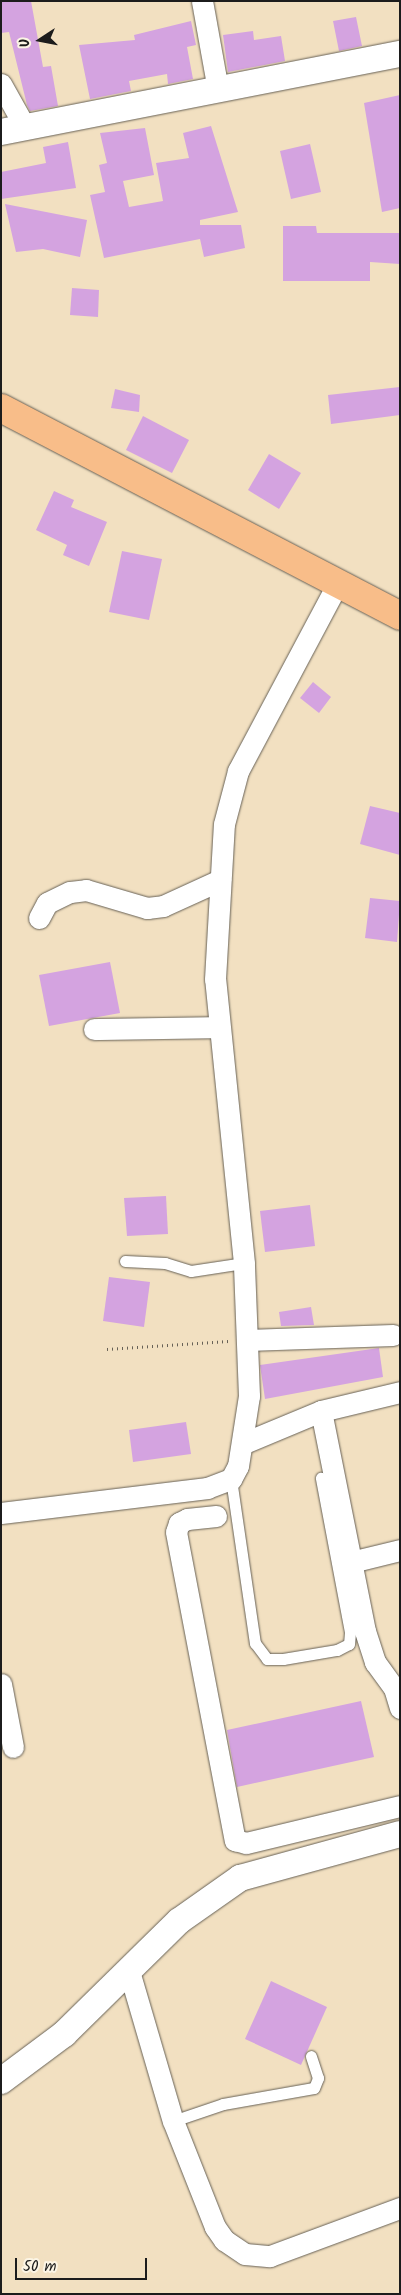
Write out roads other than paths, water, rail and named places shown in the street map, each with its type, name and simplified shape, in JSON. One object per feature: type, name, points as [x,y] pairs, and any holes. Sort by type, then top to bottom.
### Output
[{"type":"highway","points":[[1,408],[400,616]]},
{"type":"street","points":[[202,1],[218,90]]},
{"type":"street","points":[[1,84],[13,129],[400,54]]},
{"type":"street","points":[[1,1513],[207,1488],[231,1479],[244,1442],[249,1396],[244,1263],[216,1027],[220,880],[224,824],[238,770],[338,583]]},
{"type":"street","points":[[39,918],[47,903],[70,892],[86,890],[147,908],[163,906],[220,880]]},
{"type":"street","points":[[94,1029],[216,1027]]},
{"type":"street","points":[[247,1340],[393,1335]]},
{"type":"street","points":[[244,1442],[321,1411],[400,1392]]},
{"type":"street","points":[[321,1411],[351,1562],[375,1662],[394,1688],[400,1708]]},
{"type":"street","points":[[216,1516],[187,1519],[179,1523],[176,1532],[235,1840],[246,1843],[400,1806]]},
{"type":"street","points":[[351,1562],[400,1550]]},
{"type":"street","points":[[1,1684],[13,1747]]},
{"type":"street","points":[[1,2081],[64,2034],[179,1921],[240,1878],[400,1834]]},
{"type":"street","points":[[129,1970],[174,2121],[215,2227],[245,2254],[288,2251],[400,2208]]},
{"type":"lane","points":[[125,1261],[164,1263],[190,1271],[244,1263]]},
{"type":"lane","points":[[231,1479],[255,1643],[266,1658],[283,1658],[337,1650],[349,1644],[350,1632],[321,1478]]},
{"type":"lane","points":[[174,2121],[223,2104],[314,2088],[318,2078],[311,2056]]}]
